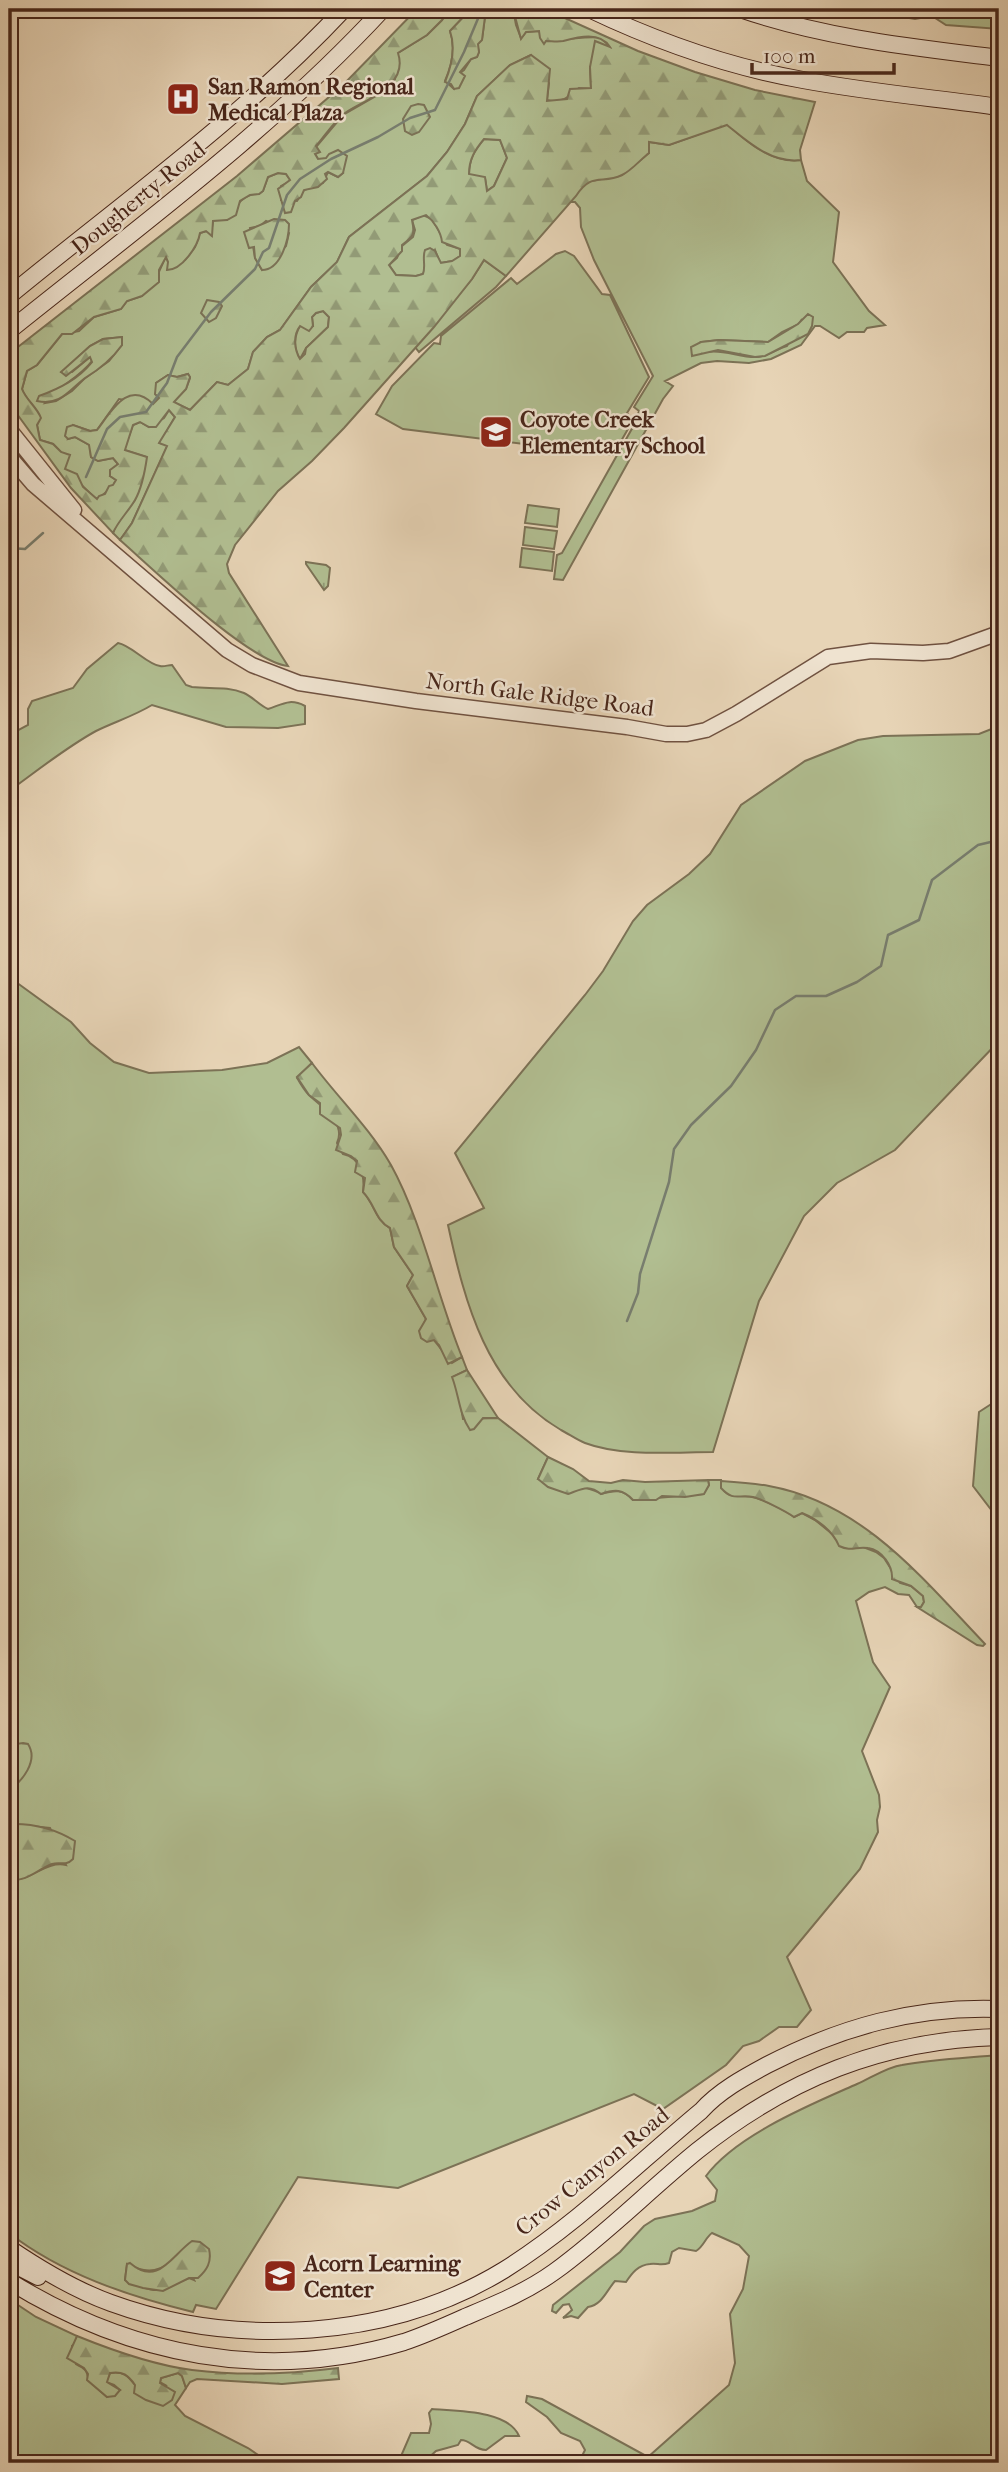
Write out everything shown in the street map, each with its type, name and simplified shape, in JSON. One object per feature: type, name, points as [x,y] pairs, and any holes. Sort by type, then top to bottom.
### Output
[{"type":"main road","name":"Dougherty Road","points":[[9,296],[161,176],[255,94],[344,9]]},
{"type":"main road","name":"Dougherty Road","points":[[9,331],[186,190],[270,118],[352,42],[383,9]]},
{"type":"main road","points":[[589,9],[675,45],[763,71],[857,89],[999,107]]},
{"type":"main road","points":[[740,9],[813,31],[999,58]]},
{"type":"main road","name":"Crow Canyon Road","points":[[9,2248],[74,2287],[120,2306],[201,2327],[247,2331],[312,2330],[385,2318],[445,2298],[502,2271],[557,2234],[701,2111],[712,2098],[805,2046],[859,2026],[915,2013],[999,2009]]},
{"type":"main road","points":[[9,2281],[43,2302],[96,2327],[135,2341],[237,2361],[356,2354],[405,2342],[525,2291],[586,2248],[696,2152],[780,2094],[860,2058],[951,2040],[999,2037]]},
{"type":"main road","points":[[9,2262],[48,2282],[74,2287]]},
{"type":"street","name":"North Gale Ridge Road","points":[[9,429],[100,540]]},
{"type":"street","name":"North Gale Ridge Road","points":[[9,456],[33,484],[227,650],[252,665],[299,683],[666,734],[687,734],[706,730],[828,657],[871,651],[949,651],[999,633]]},
{"type":"green space","points":[[417,9],[449,9],[427,35],[398,53],[400,64],[392,83],[341,116],[316,146],[320,152],[315,154],[318,159],[326,158],[338,150],[347,156],[343,173],[338,177],[328,172],[325,174],[327,179],[318,187],[304,190],[301,197],[295,201],[291,212],[285,213],[278,189],[290,180],[286,174],[278,173],[268,177],[263,191],[240,201],[236,215],[227,220],[213,221],[212,236],[206,231],[200,233],[184,262],[167,270],[166,257],[159,270],[159,282],[142,296],[127,301],[121,309],[94,317],[72,334],[62,334],[37,365],[27,371],[22,389],[41,418],[37,425],[40,440],[53,444],[61,452],[70,455],[65,469],[77,474],[83,487],[97,499],[105,494],[116,480],[110,476],[110,470],[118,464],[113,458],[98,461],[91,457],[89,445],[75,437],[68,439],[65,436],[67,427],[73,425],[90,431],[97,430],[114,407],[128,396],[144,397],[153,404],[159,398],[155,394],[156,383],[168,375],[177,377],[188,374],[190,377],[186,389],[174,402],[190,410],[217,382],[228,385],[248,369],[253,352],[267,337],[280,330],[311,287],[337,262],[349,237],[427,176],[465,124],[477,96],[510,65],[531,55],[550,69],[547,101],[567,99],[570,89],[591,88],[590,67],[595,41],[610,47],[606,42],[588,36],[546,41],[544,44],[539,31],[526,32],[521,39],[513,9],[545,9],[638,51],[695,72],[755,90],[815,102],[800,150],[801,160],[780,159],[770,155],[727,125],[669,145],[649,142],[649,153],[625,173],[615,178],[592,181],[582,188],[506,276],[484,260],[434,327],[344,428],[278,491],[235,545],[227,564],[229,573],[288,666],[271,661],[226,632],[120,540],[132,523],[167,446],[159,443],[175,417],[169,410],[156,427],[140,422],[133,425],[125,450],[147,457],[145,468],[137,495],[113,533],[71,488],[9,403],[9,354],[237,176],[343,85]],"holes":[[[484,139],[500,140],[507,158],[494,186],[487,191],[485,177],[469,174],[473,155]],[[426,215],[437,227],[442,242],[460,249],[460,256],[441,263],[435,251],[430,248],[424,253],[423,274],[396,275],[389,265],[413,234],[412,220]],[[323,311],[329,317],[328,327],[306,348],[300,359],[296,334],[300,326],[309,331],[313,326],[312,317]]]},
{"type":"green space","points":[[449,9],[471,9],[450,31],[452,56],[445,81],[454,89],[462,75],[460,73],[479,52],[477,44],[482,39],[486,9],[513,9],[521,38],[526,32],[540,31],[546,41],[599,37],[611,47],[590,67],[591,89],[579,88],[568,97],[556,101],[547,100],[549,83],[531,55],[510,65],[477,96],[465,124],[427,176],[349,237],[337,262],[311,287],[280,330],[267,337],[253,352],[248,369],[228,385],[217,382],[190,410],[173,402],[186,389],[190,378],[188,374],[177,377],[168,375],[156,383],[159,397],[156,404],[119,399],[97,430],[90,431],[73,425],[68,439],[75,437],[90,445],[91,457],[98,461],[113,458],[118,464],[110,476],[116,480],[113,486],[97,500],[65,469],[61,452],[53,444],[40,440],[37,425],[40,418],[22,389],[27,371],[37,365],[62,334],[79,331],[94,317],[121,309],[127,301],[142,296],[158,274],[166,256],[168,262],[185,260],[195,247],[200,233],[207,231],[211,235],[213,220],[227,220],[244,199],[263,191],[268,177],[278,173],[286,174],[291,181],[281,186],[281,200],[297,201],[304,190],[323,183],[328,172],[338,177],[343,173],[326,159],[318,159],[315,154],[316,147],[343,115],[383,92],[395,79],[398,53],[427,35]],"holes":[[[266,221],[289,233],[286,246],[262,270],[255,258],[250,228],[260,226]],[[122,337],[122,345],[109,361],[72,391],[56,401],[45,403],[92,361],[90,357],[72,372],[62,372],[90,346],[103,339]]]},
{"type":"green space","points":[[471,9],[486,9],[482,40],[478,44],[477,57],[471,59],[460,72],[465,76],[459,88],[454,89],[451,84],[445,82],[452,56],[450,31]]},
{"type":"green space","points":[[824,9],[999,9],[999,29],[946,25],[932,16],[915,19]]},
{"type":"green space","points":[[424,105],[430,117],[419,132],[412,135],[405,131],[403,119],[411,106]]},
{"type":"green space","points":[[727,124],[770,155],[780,159],[801,160],[807,181],[839,212],[833,262],[869,311],[885,325],[867,328],[864,332],[847,332],[839,338],[820,326],[815,326],[801,345],[771,359],[749,363],[701,363],[665,381],[673,386],[663,399],[563,580],[554,579],[557,555],[562,553],[634,425],[639,411],[634,407],[653,376],[594,260],[581,227],[580,208],[575,202],[569,202],[582,186],[591,181],[622,175],[649,153],[649,142],[669,145]],"holes":[[[802,319],[787,346],[755,357],[706,352],[701,342],[768,342],[799,324]]]},
{"type":"green space","points":[[484,139],[500,140],[507,158],[494,186],[487,191],[485,178],[469,175],[473,155]]},
{"type":"green space","points":[[423,215],[432,219],[447,245],[461,249],[460,256],[453,261],[440,263],[435,250],[423,274],[396,275],[389,265],[397,258],[402,246],[413,237],[415,230],[412,220]]},
{"type":"green space","points":[[274,219],[285,220],[289,224],[287,238],[279,259],[269,269],[262,270],[255,258],[254,247],[249,248],[244,232]]},
{"type":"green space","points":[[565,251],[574,256],[602,294],[610,295],[649,377],[627,413],[633,419],[632,422],[613,455],[403,429],[376,414],[392,386],[434,343],[440,344],[441,336],[511,278],[517,284],[556,254]]},
{"type":"green space","points":[[484,260],[506,276],[419,352],[415,347],[472,279]]},
{"type":"green space","points":[[207,300],[219,302],[222,306],[216,318],[209,322],[201,313]]},
{"type":"green space","points":[[323,311],[329,317],[328,327],[306,348],[300,359],[295,347],[298,330],[300,326],[313,326],[312,317]]},
{"type":"green space","points":[[808,314],[813,317],[808,334],[765,356],[755,357],[718,350],[692,356],[691,347],[701,342],[768,342],[798,324]]},
{"type":"green space","points":[[122,337],[122,345],[110,359],[64,396],[52,401],[37,401],[39,396],[55,390],[87,368],[92,362],[90,357],[66,376],[61,372],[90,346],[103,339]]},
{"type":"green space","points":[[169,410],[175,417],[160,443],[168,445],[132,523],[120,540],[113,533],[117,523],[135,500],[146,457],[124,450],[133,425],[140,422],[149,427],[164,418]]},
{"type":"green space","points":[[528,505],[559,509],[557,527],[525,523]]},
{"type":"green space","points":[[525,527],[557,531],[554,549],[523,545]]},
{"type":"green space","points":[[522,548],[554,552],[552,571],[520,567]]},
{"type":"green space","points":[[306,564],[330,568],[328,586],[324,590]]},
{"type":"green space","points":[[118,643],[155,665],[172,665],[186,685],[238,691],[268,709],[295,702],[305,706],[305,724],[278,728],[226,727],[152,705],[96,731],[9,791],[9,735],[28,725],[28,709],[32,701],[73,688],[87,669]]},
{"type":"green space","points":[[999,726],[999,1041],[895,1150],[837,1183],[804,1216],[759,1301],[713,1452],[648,1453],[615,1450],[585,1443],[561,1430],[536,1412],[515,1391],[497,1367],[472,1313],[448,1225],[484,1208],[455,1153],[585,995],[633,921],[647,905],[689,874],[710,854],[741,805],[805,761],[858,740],[883,736],[979,734]]},
{"type":"green space","points":[[9,977],[71,1022],[90,1043],[114,1062],[149,1073],[222,1070],[267,1063],[299,1047],[312,1063],[297,1078],[336,1123],[339,1129],[337,1143],[343,1154],[358,1164],[363,1180],[363,1192],[381,1221],[390,1228],[394,1247],[413,1275],[407,1286],[426,1319],[423,1326],[452,1363],[462,1357],[467,1370],[453,1377],[463,1419],[498,1418],[548,1457],[538,1479],[581,1487],[601,1494],[618,1491],[633,1500],[703,1494],[709,1485],[708,1480],[721,1480],[724,1491],[728,1494],[761,1500],[794,1517],[802,1513],[835,1536],[876,1552],[884,1558],[900,1583],[911,1586],[923,1596],[924,1602],[921,1607],[917,1607],[909,1595],[898,1594],[885,1587],[869,1592],[856,1601],[873,1662],[890,1687],[862,1751],[879,1795],[878,1832],[860,1869],[787,1957],[811,2010],[797,2027],[779,2027],[759,2041],[743,2046],[726,2065],[663,2109],[634,2094],[398,2188],[298,2177],[216,2309],[196,2305],[193,2312],[120,2291],[73,2272],[29,2248],[9,2233],[9,1880],[24,1878],[59,1864],[66,1865],[50,1828],[9,1824],[9,1791],[16,1785],[12,1744],[9,1745]],"holes":[[[179,2255],[194,2280],[189,2278],[158,2290],[125,2280],[127,2264],[141,2270],[154,2270],[167,2265]]]},
{"type":"green space","points":[[312,1063],[373,1138],[402,1187],[462,1357],[448,1364],[434,1340],[427,1342],[421,1338],[419,1331],[426,1319],[407,1286],[413,1275],[394,1247],[390,1228],[381,1221],[363,1192],[365,1178],[355,1172],[357,1161],[336,1150],[341,1135],[340,1128],[320,1114],[320,1103],[309,1095],[297,1077]]},
{"type":"green space","points":[[467,1370],[498,1418],[483,1418],[470,1430],[452,1377]]},
{"type":"green space","points":[[999,1399],[999,1520],[973,1486],[979,1412]]},
{"type":"green space","points":[[548,1457],[573,1469],[589,1481],[611,1483],[623,1480],[708,1480],[709,1485],[704,1494],[662,1496],[656,1500],[633,1500],[622,1492],[601,1494],[589,1488],[568,1494],[548,1487],[538,1479]]},
{"type":"green space","points":[[721,1481],[763,1485],[803,1495],[862,1526],[914,1570],[985,1644],[977,1645],[917,1607],[921,1607],[924,1602],[923,1596],[911,1586],[892,1579],[889,1564],[878,1552],[868,1548],[847,1549],[839,1546],[829,1531],[813,1519],[802,1513],[794,1517],[753,1497],[729,1495],[721,1488]]},
{"type":"green space","points":[[28,1744],[31,1750],[30,1764],[24,1776],[9,1791],[9,1745]]},
{"type":"green space","points":[[9,1824],[43,1827],[67,1836],[75,1841],[73,1859],[52,1864],[21,1879],[9,1880]]},
{"type":"green space","points":[[999,2055],[999,2463],[574,2463],[580,2460],[585,2450],[580,2441],[561,2433],[547,2417],[526,2402],[527,2396],[542,2399],[648,2457],[729,2385],[735,2363],[730,2314],[743,2289],[749,2256],[739,2245],[712,2233],[696,2251],[679,2248],[672,2252],[669,2263],[642,2266],[626,2282],[615,2281],[601,2300],[588,2307],[578,2318],[563,2318],[572,2310],[569,2304],[563,2305],[556,2313],[552,2311],[553,2305],[620,2252],[644,2226],[655,2219],[692,2211],[715,2201],[717,2190],[706,2176],[736,2147],[776,2122],[896,2066]]},
{"type":"green space","points":[[192,2241],[200,2242],[209,2249],[210,2254],[208,2265],[198,2278],[189,2278],[163,2291],[129,2284],[125,2280],[127,2264],[130,2263],[140,2270],[156,2271]]},
{"type":"green space","points":[[9,2299],[36,2317],[77,2336],[76,2343],[72,2346],[76,2364],[85,2370],[88,2380],[107,2397],[120,2390],[106,2382],[110,2373],[125,2374],[135,2385],[167,2386],[160,2382],[161,2378],[178,2373],[182,2376],[186,2388],[175,2405],[185,2416],[248,2448],[270,2463],[9,2463]]},
{"type":"green space","points":[[77,2336],[134,2357],[177,2368],[247,2374],[338,2368],[339,2379],[282,2384],[197,2379],[190,2382],[186,2388],[182,2376],[178,2373],[161,2378],[160,2383],[175,2392],[172,2400],[163,2406],[134,2393],[135,2385],[125,2374],[110,2373],[107,2382],[120,2390],[115,2396],[107,2397],[87,2380],[88,2374],[84,2368],[67,2358]]},
{"type":"green space","points":[[432,2409],[493,2417],[513,2427],[519,2436],[505,2436],[486,2450],[461,2440],[458,2445],[436,2451],[423,2463],[398,2463],[411,2433],[429,2433],[429,2413]]},
{"type":"waterway","points":[[86,477],[107,429],[120,417],[146,412],[167,383],[177,357],[211,312],[255,269],[263,252],[269,248],[287,195],[300,179],[331,159],[378,137],[410,118],[435,110],[482,9]]},
{"type":"waterway","points":[[9,548],[25,549],[43,533]]},
{"type":"waterway","points":[[627,1321],[638,1293],[640,1274],[669,1182],[674,1149],[691,1125],[731,1086],[756,1050],[775,1010],[796,996],[826,996],[857,982],[881,966],[888,935],[919,920],[932,880],[978,845],[999,840]]},
{"type":"place","name":"San Ramon Regional Medical Plaza","points":[[183,99]]},
{"type":"place","name":"Coyote Creek Elementary School","points":[[496,432]]},
{"type":"place","name":"Acorn Learning Center","points":[[280,2276]]}]
